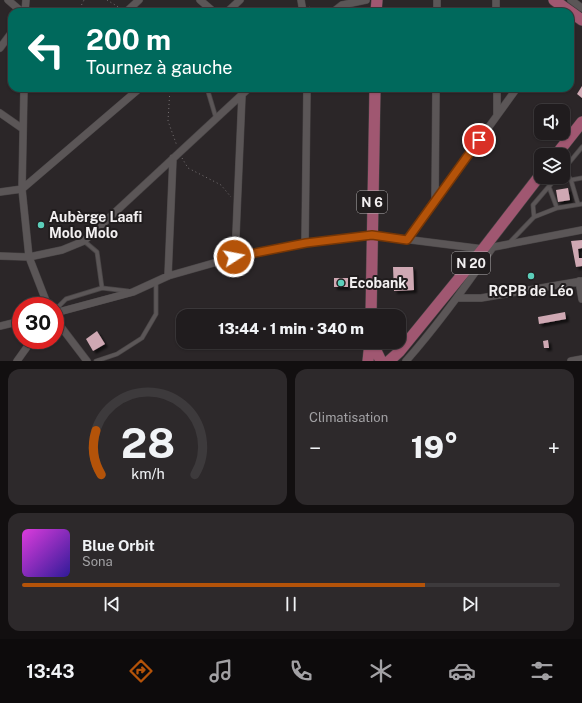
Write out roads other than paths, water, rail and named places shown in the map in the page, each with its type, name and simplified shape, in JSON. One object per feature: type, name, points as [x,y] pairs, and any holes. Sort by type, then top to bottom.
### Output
[{"type":"main road","points":[[554,0],[566,8]]},
{"type":"main road","name":"N 6","points":[[371,309],[375,92]]},
{"type":"main road","points":[[562,148],[582,122]]},
{"type":"main road","name":"N 20","points":[[389,361],[398,356],[414,332],[488,248],[534,184]]},
{"type":"main road","points":[[368,361],[370,349]]},
{"type":"main road","points":[[375,349],[381,361]]},
{"type":"street","points":[[8,0],[17,8]]},
{"type":"street","points":[[130,8],[139,0]]},
{"type":"street","points":[[200,0],[209,8]]},
{"type":"street","points":[[231,8],[240,0]]},
{"type":"street","points":[[338,8],[342,5],[366,0]]},
{"type":"street","points":[[571,0],[577,15]]},
{"type":"street","points":[[0,48],[8,37]]},
{"type":"street","points":[[24,92],[22,189],[29,257],[45,297]]},
{"type":"street","points":[[24,100],[28,92]]},
{"type":"street","points":[[0,192],[22,189],[135,92]]},
{"type":"street","points":[[0,256],[29,257],[62,250],[84,241],[245,92]]},
{"type":"street","points":[[306,243],[307,92]]},
{"type":"street","points":[[435,201],[436,92]]},
{"type":"street","points":[[497,92],[497,116]]},
{"type":"street","points":[[407,240],[514,92]]},
{"type":"street","points":[[234,257],[242,95]]},
{"type":"street","points":[[0,113],[23,129]]},
{"type":"street","points":[[168,276],[173,158]]},
{"type":"street","points":[[64,309],[133,292],[168,276],[234,257],[306,243],[372,235],[488,248],[582,230]]},
{"type":"street","points":[[406,361],[425,340],[457,298],[488,248]]},
{"type":"street","points":[[457,298],[481,298],[580,281],[582,299]]},
{"type":"street","points":[[0,326],[12,323]]},
{"type":"street","points":[[64,331],[87,361]]},
{"type":"street","points":[[414,332],[425,340]]},
{"type":"street","points":[[17,361],[26,349]]},
{"type":"street","points":[[571,361],[582,359]]},
{"type":"lane","points":[[208,92],[216,119]]},
{"type":"lane","points":[[570,161],[582,147]]},
{"type":"lane","points":[[508,244],[534,217],[557,208],[580,204],[570,180],[582,178]]},
{"type":"lane","points":[[534,217],[533,205],[551,184]]},
{"type":"lane","points":[[549,187],[557,208]]},
{"type":"lane","points":[[84,241],[97,252],[102,288]]},
{"type":"lane","points":[[96,361],[117,354],[142,338],[156,314],[156,281]]},
{"type":"lane","points":[[64,301],[66,299],[102,288],[133,292]]},
{"type":"place","name":"Aubèrge Laafi Molo Molo","points":[[41,225]]},
{"type":"place","name":"RCPB de Léo","points":[[531,276]]},
{"type":"place","name":"Ecobank","points":[[341,283]]}]
